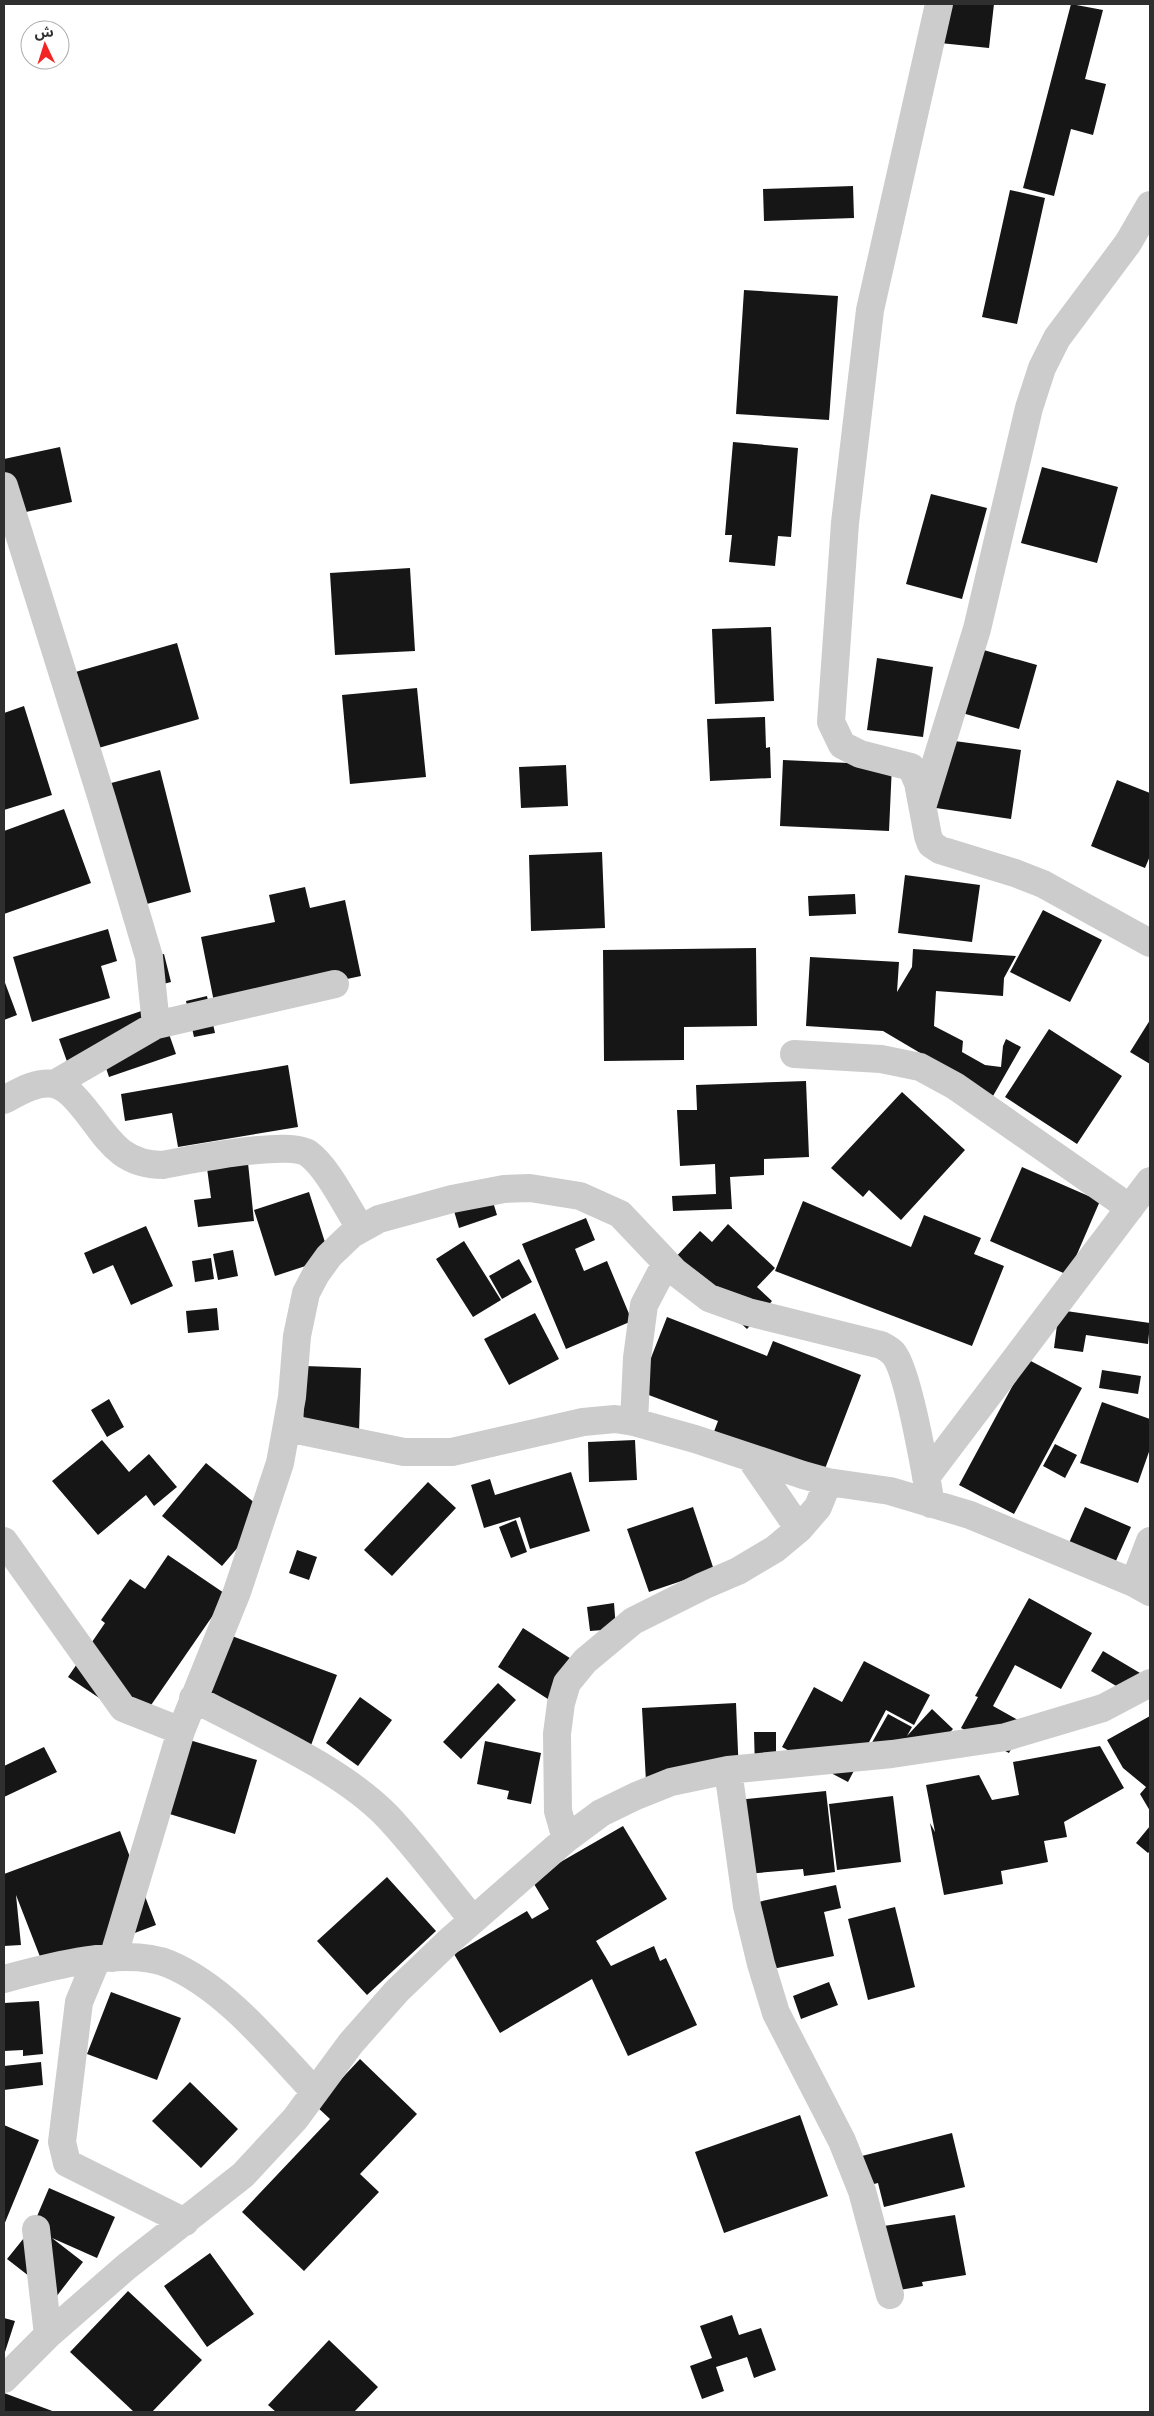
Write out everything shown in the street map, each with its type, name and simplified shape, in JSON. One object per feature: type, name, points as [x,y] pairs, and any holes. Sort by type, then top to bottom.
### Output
[{"type":"street","points":[[939,4],[870,310],[845,523],[831,722],[842,745],[860,754],[911,767],[918,782],[928,836],[932,844],[940,850],[1016,873],[1043,884],[1150,943]]},
{"type":"street","points":[[922,808],[977,629],[1029,408],[1042,368],[1058,338],[1108,272],[1150,205]]},
{"type":"street","points":[[4,486],[100,789],[146,948],[156,1025]]},
{"type":"street","points":[[4,1100],[31,1086],[54,1084],[156,1025],[335,984]]},
{"type":"street","points":[[794,1054],[881,1058],[920,1067],[949,1082],[1130,1208]]},
{"type":"street","points":[[54,1084],[67,1090],[108,1139],[126,1157],[145,1165],[163,1165],[273,1148],[301,1148],[318,1162],[361,1229]]},
{"type":"street","points":[[926,1477],[1150,1181]]},
{"type":"street","points":[[185,2222],[66,2163],[62,2142],[79,2002],[105,1958],[181,1731],[237,1592],[280,1463],[287,1428],[297,1336],[306,1293],[316,1274],[329,1256],[361,1229],[379,1219],[452,1199],[504,1189],[530,1188],[580,1196],[620,1214],[666,1262],[709,1298],[748,1312],[881,1345],[894,1354],[908,1388],[931,1504]]},
{"type":"street","points":[[634,1422],[637,1358],[644,1305],[666,1262]]},
{"type":"street","points":[[287,1428],[404,1452],[452,1452],[583,1422],[616,1419],[634,1422],[695,1439],[751,1459],[828,1482],[890,1491],[970,1515],[1142,1588],[1150,1541]]},
{"type":"street","points":[[751,1459],[800,1528]]},
{"type":"street","points":[[566,1839],[558,1811],[557,1734],[566,1683],[585,1661],[633,1621],[738,1571],[775,1549],[800,1528],[818,1507],[828,1482]]},
{"type":"street","points":[[4,1541],[123,1708],[181,1731]]},
{"type":"street","points":[[4,2379],[48,2335],[126,2267],[243,2174],[267,2151],[315,2092],[351,2043],[397,1991],[473,1920],[566,1839],[601,1813],[671,1782],[728,1770],[902,1753],[1006,1737],[1103,1708],[1150,1683]]},
{"type":"street","points":[[193,1698],[302,1756],[352,1786],[388,1816],[473,1920]]},
{"type":"street","points":[[728,1770],[747,1906],[761,1964],[776,2013],[842,2140],[862,2191],[890,2295]]},
{"type":"street","points":[[4,1979],[46,1967],[105,1958],[132,1957],[168,1963],[205,1984],[243,2017],[315,2092]]},
{"type":"street","points":[[36,2229],[48,2335]]},
{"type":"building","points":[[934,4],[994,4],[989,48],[930,42]]},
{"type":"building","points":[[1071,4],[1103,10],[1085,79],[1106,84],[1093,135],[1071,129],[1054,196],[1023,188]]},
{"type":"building","points":[[853,186],[854,218],[764,221],[763,189]]},
{"type":"building","points":[[1010,190],[1045,198],[1017,324],[982,317]]},
{"type":"building","points":[[744,290],[838,296],[829,420],[736,414]]},
{"type":"building","points":[[733,442],[798,448],[791,537],[778,536],[775,566],[729,562],[732,535],[725,535]]},
{"type":"building","points":[[60,447],[72,502],[12,515],[4,480],[4,459]]},
{"type":"building","points":[[1042,467],[1118,487],[1097,563],[1021,543]]},
{"type":"building","points":[[931,494],[987,508],[962,599],[906,584]]},
{"type":"building","points":[[410,568],[415,651],[335,655],[330,573]]},
{"type":"building","points":[[771,627],[774,701],[715,704],[712,629]]},
{"type":"building","points":[[177,643],[199,719],[88,751],[65,675]]},
{"type":"building","points":[[973,647],[1037,665],[1019,729],[955,711]]},
{"type":"building","points":[[877,658],[933,667],[923,737],[867,730]]},
{"type":"building","points":[[417,688],[426,777],[350,784],[342,695]]},
{"type":"building","points":[[24,706],[52,795],[4,810],[4,713]]},
{"type":"building","points":[[765,717],[766,748],[770,747],[771,778],[710,781],[707,719]]},
{"type":"building","points":[[947,740],[1021,750],[1011,819],[936,808]]},
{"type":"building","points":[[783,760],[892,765],[889,831],[780,826]]},
{"type":"building","points":[[566,765],[568,806],[521,808],[519,767]]},
{"type":"building","points":[[160,770],[191,892],[132,908],[100,786]]},
{"type":"building","points":[[1117,780],[1150,793],[1150,856],[1145,868],[1091,846]]},
{"type":"building","points":[[64,809],[91,883],[4,914],[4,831]]},
{"type":"building","points":[[602,852],[605,928],[531,931],[529,855]]},
{"type":"building","points":[[905,875],[980,885],[972,942],[898,933]]},
{"type":"building","points":[[305,887],[310,908],[345,900],[361,976],[215,1007],[201,937],[275,922],[269,895]]},
{"type":"building","points":[[855,894],[856,914],[809,916],[808,896]]},
{"type":"building","points":[[1043,910],[1102,940],[1070,1002],[1010,972]]},
{"type":"building","points":[[108,929],[117,961],[101,966],[110,998],[32,1022],[13,957]]},
{"type":"building","points":[[756,948],[757,1026],[684,1027],[684,1060],[604,1061],[603,950]]},
{"type":"building","points":[[913,949],[1016,956],[1004,978],[1003,996],[936,991],[934,1026],[963,1041],[962,1052],[985,1065],[1001,1067],[1003,1046],[1006,1039],[1021,1047],[993,1096],[883,1031],[806,1026],[810,957],[899,962],[897,992],[912,967]]},
{"type":"building","points":[[164,954],[171,982],[152,987],[145,958]]},
{"type":"building","points":[[4,980],[17,1015],[4,1020]]},
{"type":"building","points":[[207,996],[215,1033],[194,1037],[186,1001]]},
{"type":"building","points":[[159,1005],[176,1054],[109,1077],[103,1059],[70,1070],[59,1039]]},
{"type":"building","points":[[1150,1020],[1150,1064],[1130,1052]]},
{"type":"building","points":[[1049,1029],[1122,1076],[1077,1144],[1005,1097]]},
{"type":"building","points":[[288,1065],[298,1127],[178,1147],[172,1113],[125,1121],[121,1094]]},
{"type":"building","points":[[806,1081],[809,1157],[764,1159],[764,1175],[730,1177],[732,1209],[673,1211],[672,1196],[716,1194],[715,1164],[680,1166],[677,1110],[697,1110],[696,1085]]},
{"type":"building","points":[[902,1092],[965,1150],[901,1220],[869,1190],[863,1197],[831,1168]]},
{"type":"building","points":[[248,1163],[254,1221],[198,1227],[194,1200],[211,1198],[207,1168]]},
{"type":"building","points":[[1022,1167],[1100,1201],[1068,1275],[990,1241]]},
{"type":"building","points":[[309,1192],[330,1258],[275,1276],[254,1210]]},
{"type":"building","points":[[490,1192],[497,1215],[459,1228],[452,1204]]},
{"type":"building","points":[[803,1201],[911,1247],[924,1215],[981,1238],[974,1254],[1004,1266],[972,1346],[775,1271]]},
{"type":"building","points":[[586,1218],[595,1240],[575,1249],[584,1271],[607,1261],[632,1321],[566,1349],[522,1244]]},
{"type":"building","points":[[728,1224],[775,1268],[757,1287],[772,1301],[747,1329],[673,1260],[700,1231],[712,1242]]},
{"type":"building","points":[[146,1226],[173,1286],[131,1305],[113,1265],[93,1274],[84,1253]]},
{"type":"building","points":[[464,1241],[501,1300],[473,1317],[436,1259]]},
{"type":"building","points":[[233,1250],[238,1276],[218,1280],[213,1254]]},
{"type":"building","points":[[211,1258],[214,1279],[195,1282],[192,1261]]},
{"type":"building","points":[[519,1259],[532,1282],[502,1299],[489,1276]]},
{"type":"building","points":[[217,1308],[219,1330],[188,1333],[186,1311]]},
{"type":"building","points":[[1059,1310],[1150,1323],[1148,1344],[1086,1335],[1083,1352],[1054,1348]]},
{"type":"building","points":[[535,1313],[559,1359],[509,1385],[484,1339]]},
{"type":"building","points":[[667,1317],[767,1356],[773,1341],[861,1375],[818,1487],[709,1445],[718,1421],[638,1391]]},
{"type":"building","points":[[1027,1359],[1082,1388],[1014,1514],[959,1485]]},
{"type":"building","points":[[305,1366],[361,1368],[359,1432],[303,1430]]},
{"type":"building","points":[[1102,1370],[1141,1376],[1138,1394],[1099,1388]]},
{"type":"building","points":[[109,1399],[124,1427],[107,1437],[91,1410]]},
{"type":"building","points":[[1102,1402],[1150,1419],[1150,1449],[1138,1483],[1080,1463]]},
{"type":"building","points":[[102,1440],[129,1472],[149,1454],[177,1487],[154,1506],[146,1495],[98,1535],[52,1481]]},
{"type":"building","points":[[635,1440],[637,1480],[589,1482],[588,1442]]},
{"type":"building","points":[[1055,1444],[1077,1455],[1065,1478],[1043,1466]]},
{"type":"building","points":[[206,1463],[267,1513],[222,1566],[162,1516]]},
{"type":"building","points":[[571,1472],[590,1531],[530,1549],[520,1517],[484,1528],[471,1485],[490,1479],[495,1495]]},
{"type":"building","points":[[428,1482],[456,1508],[392,1576],[364,1550]]},
{"type":"building","points":[[693,1507],[714,1570],[649,1592],[627,1529]]},
{"type":"building","points":[[1085,1507],[1131,1527],[1115,1563],[1069,1543]]},
{"type":"building","points":[[516,1520],[527,1552],[511,1558],[499,1527]]},
{"type":"building","points":[[297,1550],[317,1557],[309,1580],[289,1573]]},
{"type":"building","points":[[168,1555],[227,1595],[138,1724],[68,1677],[105,1623],[101,1620],[130,1579],[145,1589]]},
{"type":"building","points":[[1029,1598],[1092,1633],[1061,1689],[1015,1665],[993,1706],[1025,1724],[1009,1753],[961,1728],[978,1697],[975,1696]]},
{"type":"building","points":[[614,1603],[616,1629],[590,1631],[587,1607]]},
{"type":"building","points":[[523,1628],[576,1662],[551,1701],[498,1667]]},
{"type":"building","points":[[232,1636],[337,1675],[310,1748],[205,1709]]},
{"type":"building","points":[[1103,1651],[1140,1673],[1128,1693],[1091,1671]]},
{"type":"building","points":[[864,1661],[930,1695],[914,1725],[886,1710],[848,1782],[782,1747],[814,1687],[842,1702]]},
{"type":"building","points":[[498,1683],[516,1700],[461,1759],[443,1742]]},
{"type":"building","points":[[360,1697],[392,1720],[358,1766],[326,1743]]},
{"type":"building","points":[[736,1703],[739,1776],[646,1782],[642,1708]]},
{"type":"building","points":[[932,1709],[953,1729],[923,1761],[903,1743],[889,1768],[865,1755],[888,1714],[912,1727],[907,1736]]},
{"type":"building","points":[[1150,1716],[1150,1811],[1140,1794],[1146,1787],[1123,1768],[1107,1740]]},
{"type":"building","points":[[754,1732],[776,1732],[776,1769],[755,1769]]},
{"type":"building","points":[[186,1739],[257,1760],[235,1834],[163,1812]]},
{"type":"building","points":[[485,1741],[541,1753],[531,1804],[507,1799],[509,1791],[477,1784]]},
{"type":"building","points":[[1100,1746],[1124,1788],[1064,1822],[1067,1837],[1044,1841],[1048,1862],[1001,1871],[1003,1884],[944,1895],[930,1823],[935,1832],[926,1785],[979,1775],[992,1800],[1019,1795],[1013,1762]]},
{"type":"building","points":[[44,1747],[57,1772],[4,1797],[4,1766]]},
{"type":"building","points":[[826,1791],[835,1872],[804,1876],[803,1869],[734,1875],[727,1801]]},
{"type":"building","points":[[893,1796],[901,1862],[837,1870],[829,1804]]},
{"type":"building","points":[[623,1826],[667,1899],[596,1941],[611,1966],[654,1946],[660,1961],[666,1958],[697,2025],[628,2056],[592,1979],[500,2033],[454,1954],[527,1911],[532,1919],[549,1909],[531,1879]]},
{"type":"building","points":[[1150,1826],[1150,1851],[1148,1853],[1136,1843]]},
{"type":"building","points":[[120,1831],[156,1925],[44,1967],[16,1895],[21,1945],[4,1946],[4,1874]]},
{"type":"building","points":[[387,1877],[436,1931],[367,1995],[317,1941]]},
{"type":"building","points":[[836,1885],[841,1908],[824,1912],[834,1956],[758,1972],[744,1905]]},
{"type":"building","points":[[895,1907],[915,1987],[868,2000],[848,1919]]},
{"type":"building","points":[[829,1982],[838,2005],[801,2019],[793,1996]]},
{"type":"building","points":[[111,1992],[181,2018],[157,2080],[87,2054]]},
{"type":"building","points":[[39,2001],[43,2054],[23,2056],[23,2050],[4,2051],[4,2003]]},
{"type":"building","points":[[360,2059],[417,2114],[360,2174],[379,2192],[304,2271],[242,2212],[330,2119],[316,2106]]},
{"type":"building","points":[[41,2062],[43,2085],[4,2090],[4,2066]]},
{"type":"building","points":[[190,2082],[238,2129],[201,2168],[152,2121]]},
{"type":"building","points":[[800,2115],[828,2196],[724,2233],[695,2152]]},
{"type":"building","points":[[4,2125],[39,2140],[4,2225]]},
{"type":"building","points":[[952,2133],[965,2187],[884,2207],[878,2183],[861,2187],[854,2158]]},
{"type":"building","points":[[49,2188],[115,2217],[97,2258],[52,2238],[83,2262],[56,2297],[7,2259],[32,2228]]},
{"type":"building","points":[[955,2215],[966,2275],[922,2282],[923,2286],[882,2293],[871,2228]]},
{"type":"building","points":[[210,2253],[254,2314],[207,2347],[164,2286]]},
{"type":"building","points":[[128,2291],[202,2360],[152,2412],[134,2412],[70,2352]]},
{"type":"building","points":[[732,2315],[739,2335],[761,2328],[776,2370],[754,2378],[747,2357],[716,2367],[724,2391],[702,2399],[690,2366],[712,2358],[700,2326]]},
{"type":"building","points":[[4,2318],[15,2321],[4,2355]]},
{"type":"building","points":[[329,2340],[378,2387],[354,2412],[276,2412],[268,2405]]},
{"type":"building","points":[[4,2393],[55,2412],[4,2412]]}]
